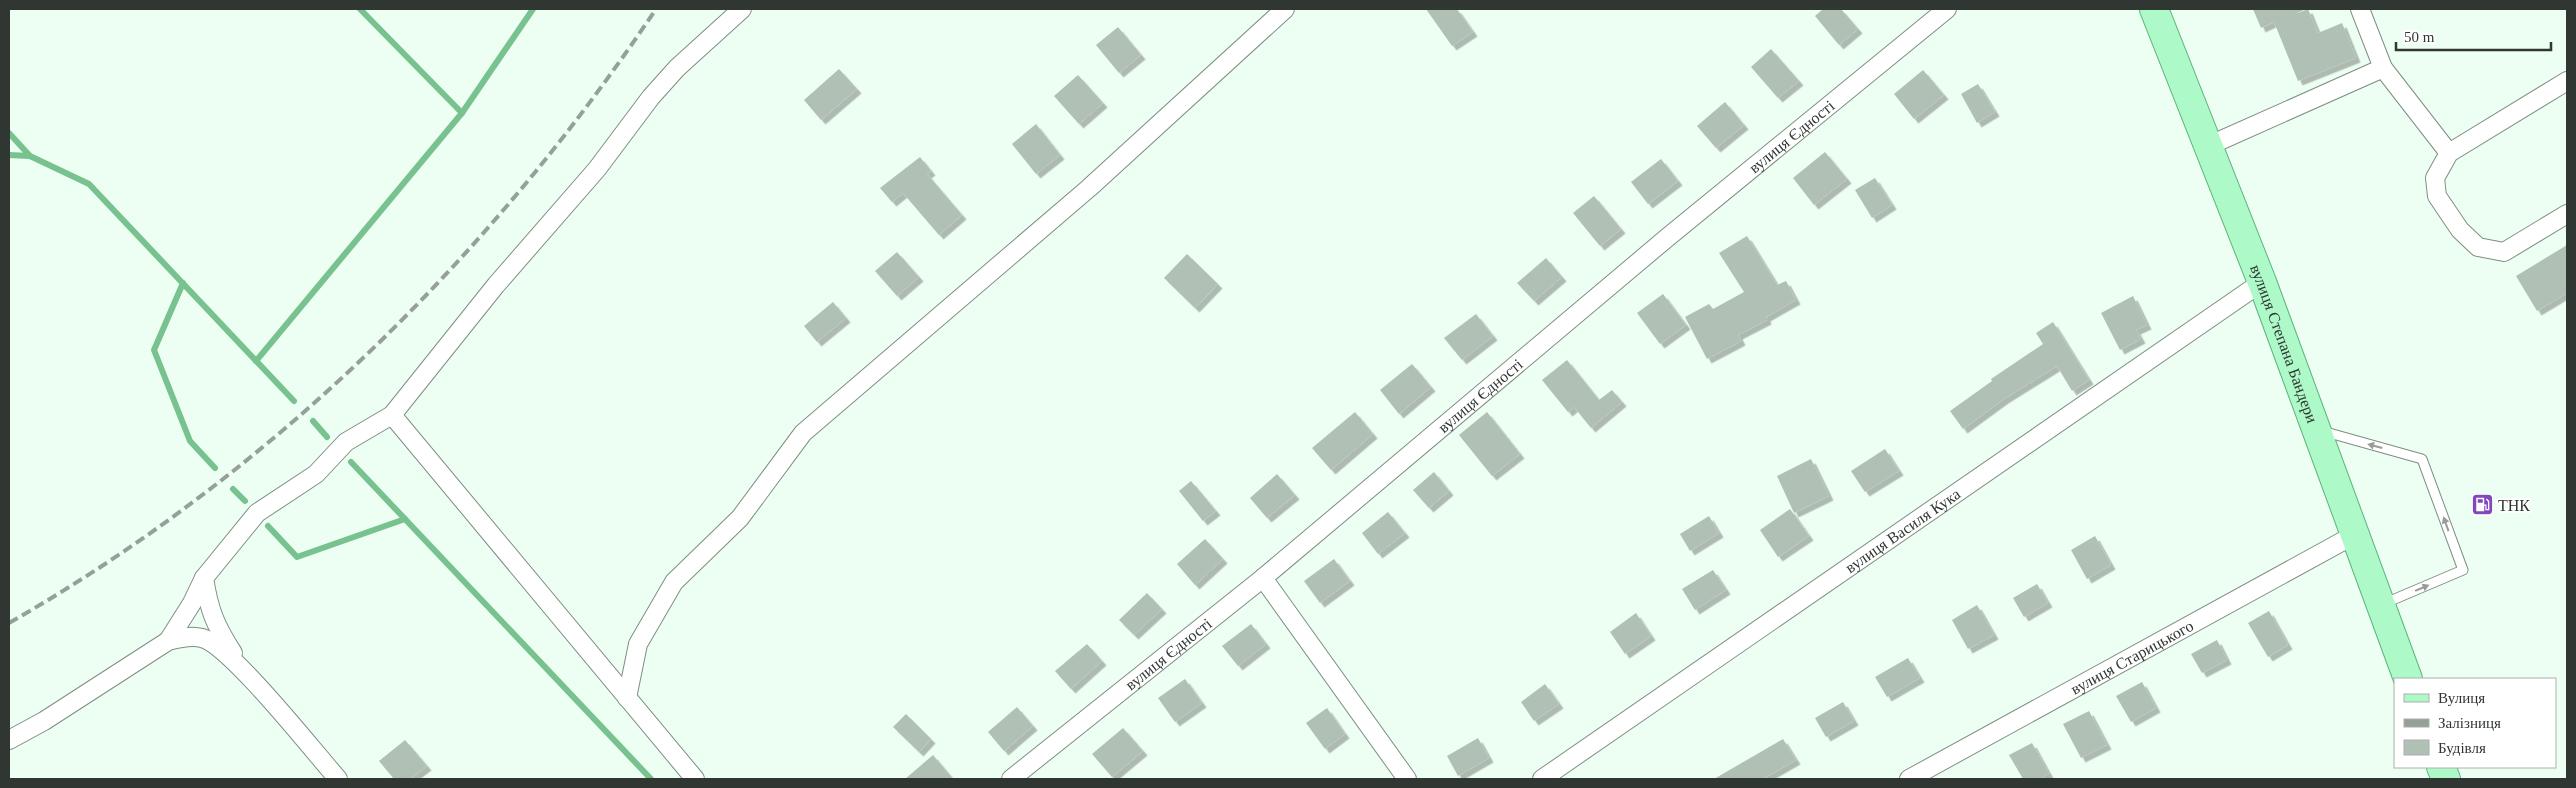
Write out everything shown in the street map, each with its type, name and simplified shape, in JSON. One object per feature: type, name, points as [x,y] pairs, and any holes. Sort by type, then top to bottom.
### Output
[{"type":"main road","name":"вулиця Степана Бандери","points":[[2154,9],[2262,282],[2408,678]]},
{"type":"street","points":[[168,641],[192,604],[204,578],[256,513],[316,474],[346,442],[392,414],[496,285],[598,169],[652,97],[677,68],[742,9]]},
{"type":"street","points":[[627,698],[638,644],[674,582],[740,518],[803,433],[1089,188],[1285,9]]},
{"type":"street","name":"вулиця Єдності","points":[[1011,779],[1263,578],[1668,237],[1947,9]]},
{"type":"street","points":[[2360,9],[2383,68],[2449,153]]},
{"type":"street","points":[[2208,146],[2383,68]]},
{"type":"street","points":[[2567,81],[2449,153],[2435,178],[2437,196],[2460,230],[2478,247],[2504,252],[2567,214]]},
{"type":"street","name":"вулиця Василя Кука","points":[[1542,779],[2262,282]]},
{"type":"street","points":[[392,414],[695,779]]},
{"type":"street","name":"вулиця Старицького","points":[[1909,779],[2354,535]]},
{"type":"street","points":[[204,578],[209,610],[220,633],[242,669],[338,779]]},
{"type":"street","points":[[1263,578],[1407,779]]},
{"type":"street","points":[[9,740],[44,721],[168,641],[180,638],[203,638],[242,669]]},
{"type":"lane","points":[[2316,430],[2422,459],[2463,570],[2380,606]]},
{"type":"building","points":[[1426,9],[1457,9],[1473,32],[1452,46]]},
{"type":"building","points":[[1823,9],[1841,9],[1858,29],[1839,45],[1815,16]]},
{"type":"building","points":[[2253,9],[2306,9],[2293,15],[2308,9],[2318,33],[2342,23],[2356,58],[2298,81],[2274,22],[2261,28]]},
{"type":"building","points":[[1118,27],[1141,55],[1119,73],[1096,45]]},
{"type":"building","points":[[1771,49],[1799,81],[1778,98],[1751,67]]},
{"type":"building","points":[[839,69],[857,89],[821,120],[804,100]]},
{"type":"building","points":[[1923,70],[1944,95],[1914,119],[1894,94]]},
{"type":"building","points":[[1078,75],[1103,103],[1079,124],[1054,96]]},
{"type":"building","points":[[1978,84],[1995,112],[1977,123],[1961,94]]},
{"type":"building","points":[[1725,102],[1744,125],[1716,148],[1697,126]]},
{"type":"building","points":[[1036,124],[1060,155],[1036,174],[1012,144]]},
{"type":"building","points":[[1825,152],[1847,179],[1814,205],[1793,178]]},
{"type":"building","points":[[920,157],[931,171],[927,174],[962,215],[939,235],[903,193],[892,202],[880,188]]},
{"type":"building","points":[[1661,159],[1678,181],[1648,204],[1631,182]]},
{"type":"building","points":[[1875,178],[1892,205],[1872,218],[1855,190]]},
{"type":"building","points":[[1594,196],[1621,229],[1600,246],[1573,213]]},
{"type":"building","points":[[1747,236],[1777,285],[1786,281],[1796,300],[1766,317],[1767,320],[1738,335],[1741,341],[1707,359],[1685,317],[1709,304],[1713,309],[1744,292],[1719,253]]},
{"type":"building","points":[[2567,245],[2567,293],[2537,311],[2516,276]]},
{"type":"building","points":[[897,252],[919,277],[897,296],[875,271]]},
{"type":"building","points":[[1187,254],[1218,284],[1195,308],[1164,278]]},
{"type":"building","points":[[1546,258],[1562,277],[1534,301],[1517,283]]},
{"type":"building","points":[[1663,294],[1686,325],[1660,344],[1637,313]]},
{"type":"building","points":[[2133,296],[2147,325],[2136,330],[2141,339],[2120,350],[2101,313]]},
{"type":"building","points":[[833,302],[846,318],[817,342],[804,326]]},
{"type":"building","points":[[1476,314],[1493,336],[1462,360],[1444,338]]},
{"type":"building","points":[[2053,322],[2089,380],[2072,391],[2057,366],[2004,399],[1963,429],[1950,411],[1992,381],[1991,379],[2043,344],[2036,333]]},
{"type":"building","points":[[1567,360],[1599,400],[1612,390],[1622,402],[1591,428],[1574,407],[1568,412],[1542,380]]},
{"type":"building","points":[[1412,364],[1431,387],[1399,414],[1380,390]]},
{"type":"building","points":[[1355,412],[1373,434],[1331,470],[1312,448]]},
{"type":"building","points":[[1487,412],[1520,454],[1492,476],[1459,435]]},
{"type":"building","points":[[1885,449],[1899,471],[1865,492],[1851,471]]},
{"type":"building","points":[[1811,459],[1829,496],[1794,513],[1777,476]]},
{"type":"building","points":[[1434,472],[1449,491],[1429,508],[1413,490]]},
{"type":"building","points":[[1277,474],[1295,495],[1267,518],[1250,498]]},
{"type":"building","points":[[1191,481],[1216,511],[1203,521],[1179,491]]},
{"type":"building","points":[[1790,509],[1809,536],[1778,557],[1760,530]]},
{"type":"building","points":[[1388,512],[1405,533],[1378,554],[1362,533]]},
{"type":"building","points":[[1709,516],[1719,533],[1690,551],[1680,534]]},
{"type":"building","points":[[2095,536],[2111,565],[2087,579],[2071,550]]},
{"type":"building","points":[[1205,539],[1223,559],[1195,585],[1177,564]]},
{"type":"building","points":[[1334,559],[1350,581],[1320,603],[1304,581]]},
{"type":"building","points":[[1713,570],[1726,590],[1695,610],[1682,589]]},
{"type":"building","points":[[2037,584],[2048,603],[2024,617],[2013,598]]},
{"type":"building","points":[[1147,593],[1162,609],[1134,635],[1119,620]]},
{"type":"building","points":[[1977,605],[1994,635],[1968,649],[1952,620]]},
{"type":"building","points":[[2269,611],[2288,645],[2268,657],[2248,623]]},
{"type":"building","points":[[1636,613],[1651,636],[1625,654],[1610,632]]},
{"type":"building","points":[[1251,624],[1266,644],[1238,666],[1222,646]]},
{"type":"building","points":[[2217,640],[2227,660],[2202,673],[2191,654]]},
{"type":"building","points":[[1087,644],[1102,661],[1071,689],[1055,671]]},
{"type":"building","points":[[1908,658],[1920,678],[1887,697],[1875,677]]},
{"type":"building","points":[[1185,679],[1202,703],[1175,722],[1158,698]]},
{"type":"building","points":[[2142,682],[2156,708],[2131,722],[2116,696]]},
{"type":"building","points":[[1545,684],[1559,704],[1534,721],[1521,702]]},
{"type":"building","points":[[1843,702],[1854,721],[1826,737],[1815,718]]},
{"type":"building","points":[[1017,707],[1033,726],[1004,751],[988,732]]},
{"type":"building","points":[[1327,708],[1345,734],[1325,749],[1306,723]]},
{"type":"building","points":[[2089,711],[2107,745],[2081,758],[2063,724]]},
{"type":"building","points":[[906,714],[931,739],[919,752],[893,727]]},
{"type":"building","points":[[1123,728],[1143,751],[1112,777],[1092,754]]},
{"type":"building","points":[[1478,738],[1489,758],[1458,776],[1447,756]]},
{"type":"building","points":[[1783,739],[1796,760],[1763,779],[1714,779]]},
{"type":"building","points":[[405,740],[427,766],[410,779],[394,779],[379,761]]},
{"type":"building","points":[[2032,743],[2049,774],[2039,779],[2023,779],[2009,755]]},
{"type":"building","points":[[933,755],[953,779],[905,779]]},
{"type":"waterway","points":[[360,9],[462,113]]},
{"type":"waterway","points":[[256,361],[462,113],[533,9]]},
{"type":"waterway","points":[[9,133],[30,156]]},
{"type":"waterway","points":[[9,155],[30,156],[89,184],[294,401]]},
{"type":"waterway","points":[[183,283],[154,350],[190,441],[215,468]]},
{"type":"waterway","points":[[313,421],[327,437]]},
{"type":"waterway","points":[[351,462],[651,779]]},
{"type":"waterway","points":[[233,489],[245,501]]},
{"type":"waterway","points":[[268,526],[297,557],[405,519]]},
{"type":"railway","points":[[9,623],[105,564],[197,499],[284,429],[368,353],[447,273],[521,189],[591,101],[656,9]]},
{"type":"place","name":"ТНК","points":[[2482,505]]}]
